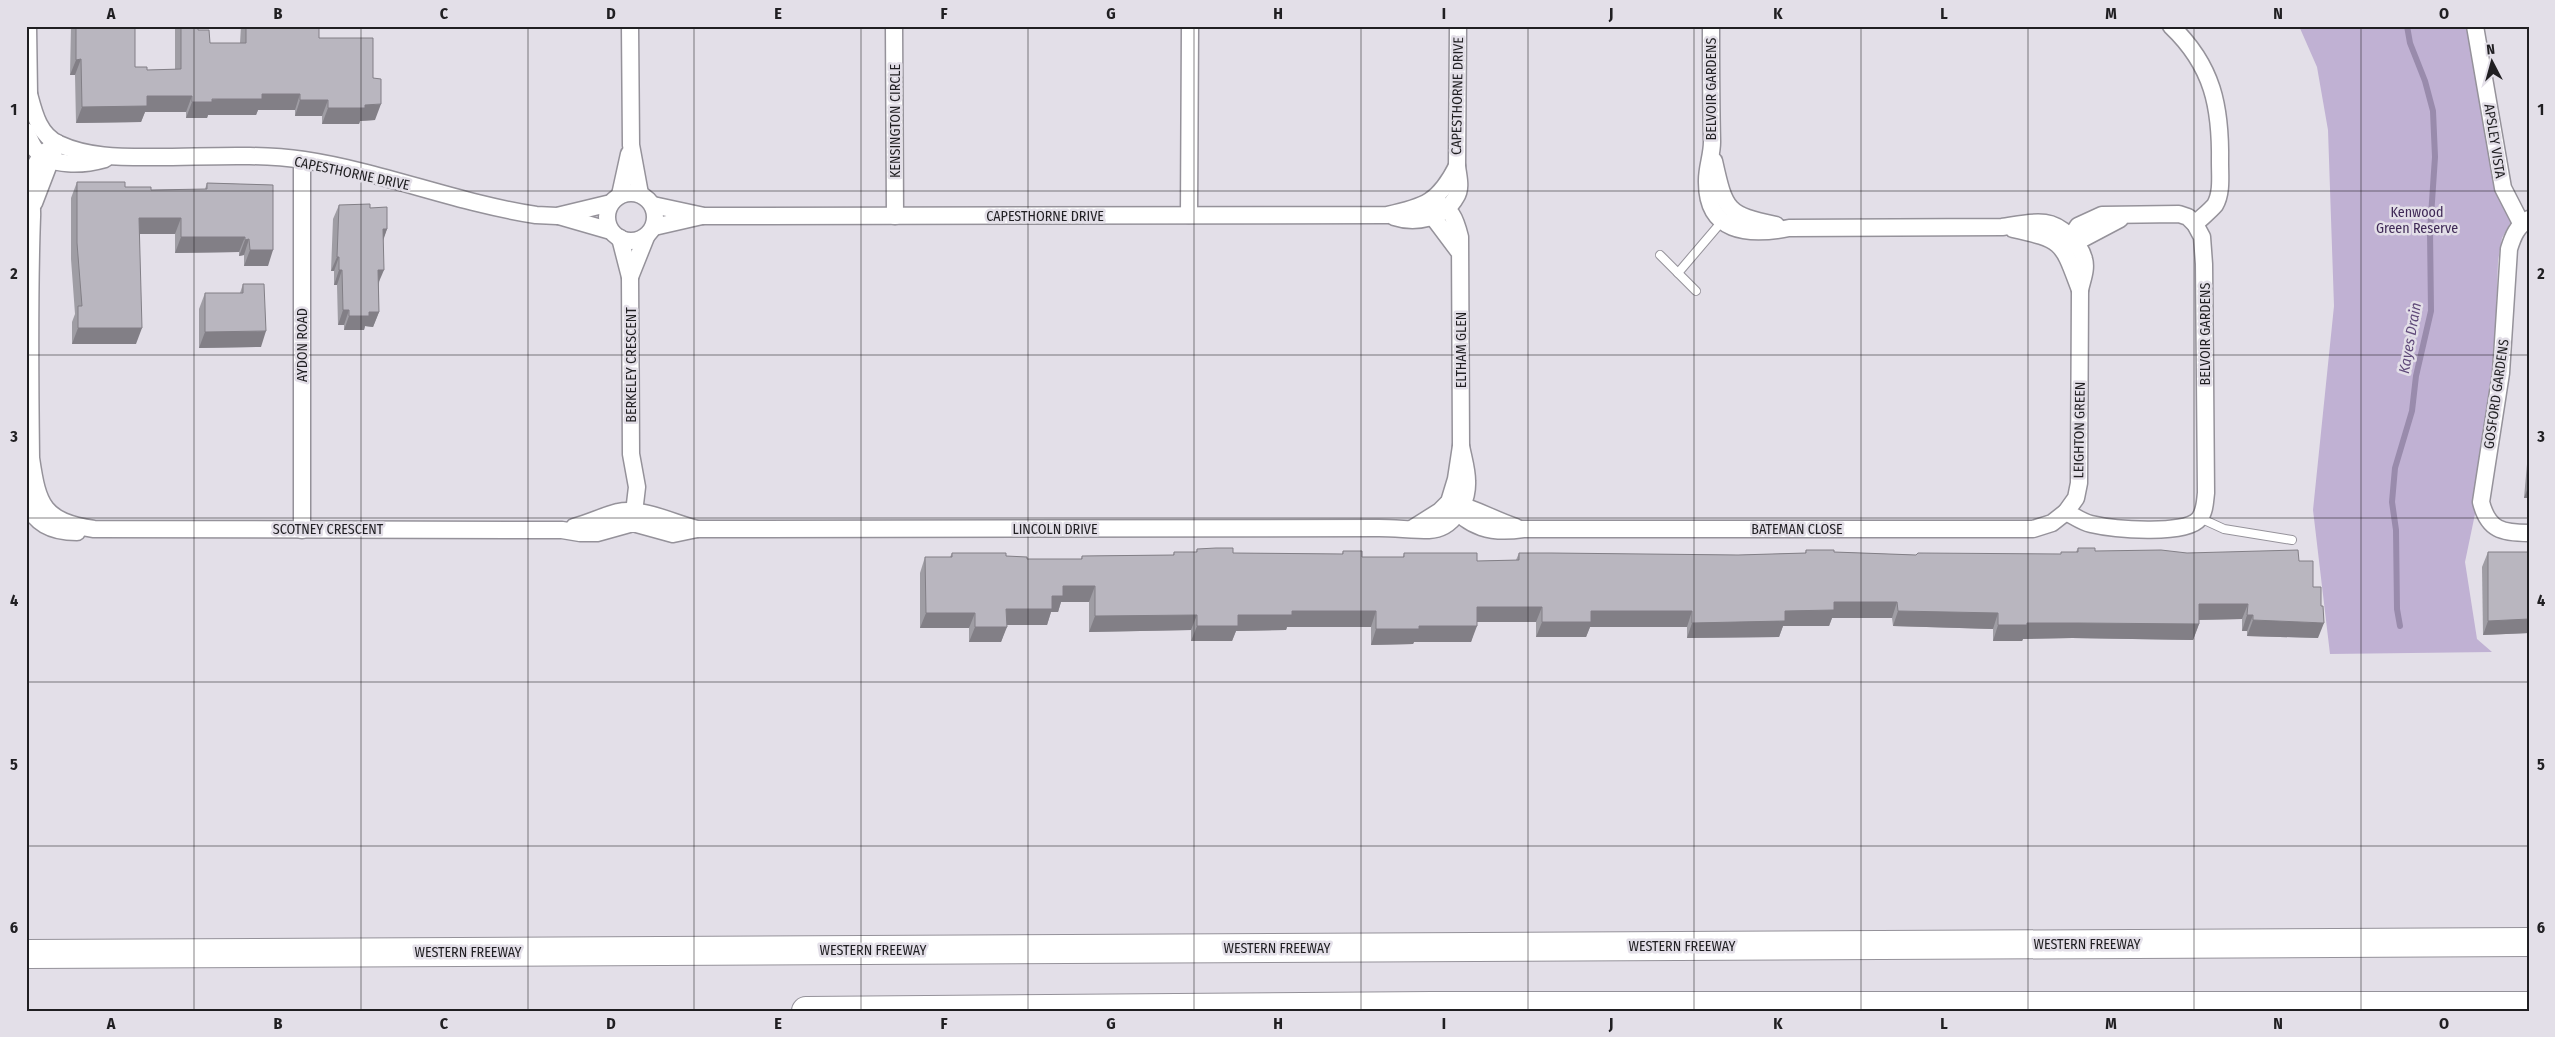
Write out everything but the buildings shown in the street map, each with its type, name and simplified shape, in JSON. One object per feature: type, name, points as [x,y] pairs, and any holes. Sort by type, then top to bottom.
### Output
[{"type":"highway","name":"WESTERN FREEWAY","points":[[26,954],[2529,942]]},
{"type":"highway","points":[[806,1011],[1422,1006],[2282,1008],[2529,1006]]},
{"type":"street","name":"CAPESTHORNE DRIVE","points":[[28,26],[27,99],[36,120],[45,133],[57,143],[79,151],[114,156],[248,156],[302,160],[354,170],[521,213],[557,216],[616,235]]},
{"type":"street","points":[[630,26],[631,145],[640,194],[652,205],[655,212],[649,232],[633,241],[616,235],[607,217],[616,199],[631,145]]},
{"type":"street","name":"KENSINGTON CIRCLE","points":[[894,26],[895,216]]},
{"type":"street","points":[[1189,215],[1190,26]]},
{"type":"street","name":"CAPESTHORNE DRIVE","points":[[652,205],[704,216],[895,216],[1387,215],[1440,204],[1443,190],[1457,166],[1458,26]]},
{"type":"street","name":"BELVOIR GARDENS","points":[[1711,26],[1712,152],[1727,215]]},
{"type":"street","points":[[1727,215],[1789,228],[2002,227],[2070,242],[2126,216],[2179,214],[2188,217],[2195,224],[2215,204],[2220,188],[2217,109],[2209,77],[2202,63],[2184,38],[2171,26]]},
{"type":"street","name":"APSLEY VISTA","points":[[2475,26],[2503,188],[2525,221]]},
{"type":"street","points":[[26,132],[34,148],[47,158]]},
{"type":"street","name":"SCOTNEY CRESCENT","points":[[57,143],[47,158],[33,205],[28,258],[31,458],[35,490],[30,508],[69,524],[94,529],[562,530],[597,533],[632,515]]},
{"type":"street","name":"CAPESTHORNE DRIVE","points":[[47,158],[66,163],[90,164],[114,156]]},
{"type":"street","name":"AYDON ROAD","points":[[302,160],[302,530]]},
{"type":"street","points":[[616,199],[640,194]]},
{"type":"street","name":"CAPESTHORNE DRIVE","points":[[557,216],[616,199]]},
{"type":"street","points":[[1440,204],[1433,217],[1460,253]]},
{"type":"street","name":"ELTHAM GLEN","points":[[1440,204],[1456,222],[1460,237],[1461,446],[1454,490],[1457,508]]},
{"type":"street","name":"CAPESTHORNE DRIVE","points":[[1387,215],[1402,220],[1433,217]]},
{"type":"street","name":"CAPESTHORNE DRIVE","points":[[649,232],[704,216]]},
{"type":"street","name":"GOSFORD GARDENS","points":[[2525,221],[2513,236],[2509,248],[2501,373],[2481,502],[2484,516],[2495,528],[2512,533],[2529,533]]},
{"type":"street","name":"BELVOIR GARDENS","points":[[2195,224],[2204,242],[2206,493],[2200,518]]},
{"type":"street","name":"BERKELEY CRESCENT","points":[[630,276],[649,232]]},
{"type":"street","name":"BERKELEY CRESCENT","points":[[616,235],[630,276],[631,454],[626,486],[632,515]]},
{"type":"street","name":"LEIGHTON GREEN","points":[[2066,512],[2076,498],[2080,458],[2080,290],[2069,256],[2070,242]]},
{"type":"street","name":"SCOTNEY CRESCENT","points":[[26,480],[31,458]]},
{"type":"street","name":"BATEMAN CLOSE","points":[[1457,508],[1523,529],[2032,529],[2052,523],[2066,512]]},
{"type":"street","name":"LINCOLN DRIVE","points":[[632,515],[673,534],[697,529],[1412,528],[1440,511],[1457,508]]},
{"type":"street","points":[[2066,512],[2088,523],[2114,528],[2170,528],[2191,525],[2200,518]]},
{"type":"lane","points":[[1678,273],[1727,215]]},
{"type":"lane","points":[[1660,255],[1696,291]]},
{"type":"lane","points":[[2200,518],[2224,530],[2292,540]]},
{"type":"green space","name":"Kenwood Green Reserve","points":[[2299,26],[2469,26],[2512,220],[2502,238],[2498,261],[2494,372],[2481,447],[2475,514],[2465,562],[2477,639],[2492,652],[2330,654],[2313,510],[2334,306],[2328,130],[2317,67]]},
{"type":"waterway","name":"Kayes Drain","points":[[2400,626],[2397,609],[2396,530],[2392,502],[2395,468],[2412,411],[2416,376],[2431,311],[2430,231],[2435,157],[2433,111],[2425,81],[2410,43],[2407,26]]}]
